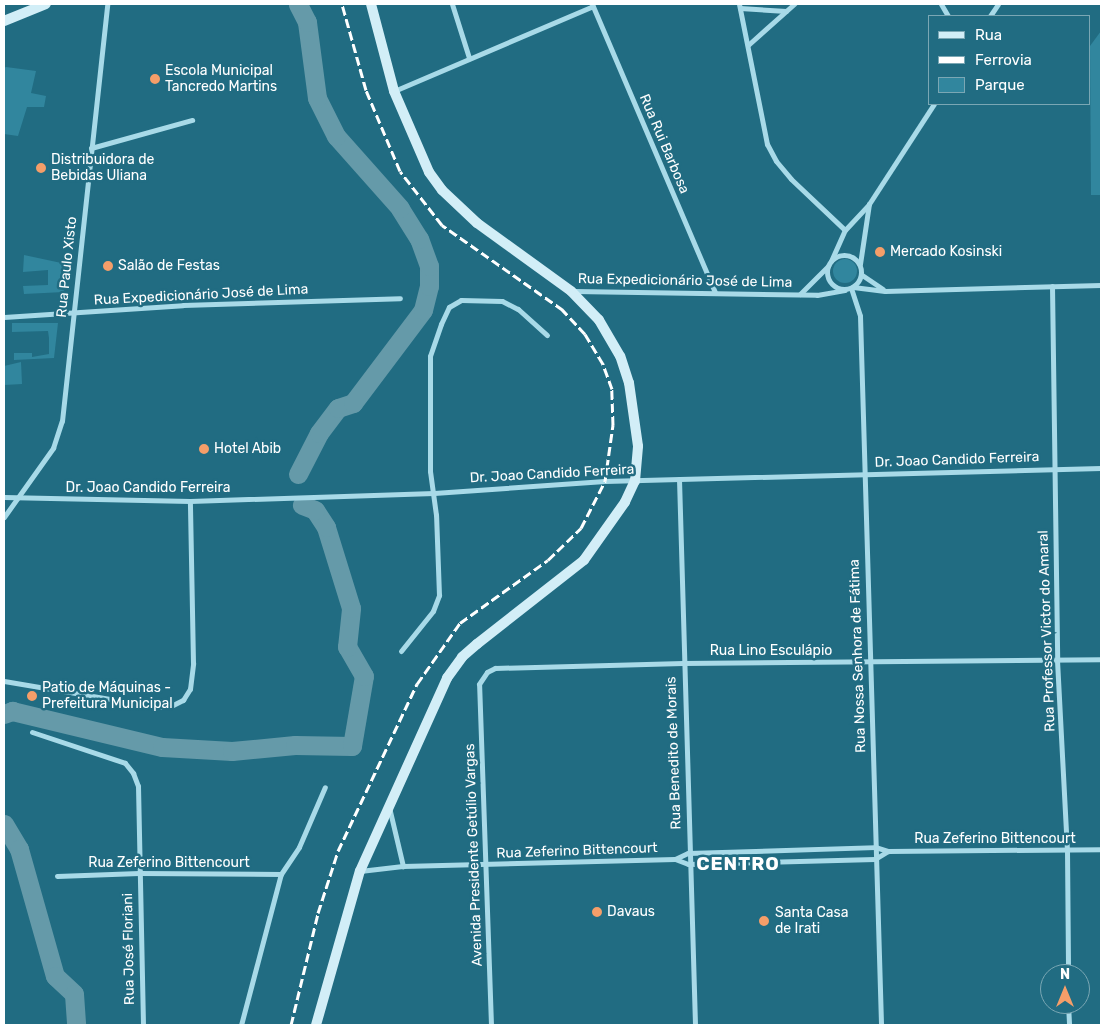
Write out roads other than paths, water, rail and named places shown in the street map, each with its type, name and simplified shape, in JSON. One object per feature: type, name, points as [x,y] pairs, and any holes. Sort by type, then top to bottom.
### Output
[{"type":"main road","points":[[4,21],[46,4]]},
{"type":"main road","points":[[316,1025],[360,871],[433,703],[462,658],[584,560],[626,502],[635,481],[638,446],[635,422],[620,356],[599,320],[571,291],[477,224],[442,190],[420,156],[394,91],[371,4]]},
{"type":"street","name":"Rua Paulo Xisto","points":[[4,517],[53,448],[62,421],[107,4]]},
{"type":"street","points":[[452,4],[469,58]]},
{"type":"street","points":[[748,45],[794,4]]},
{"type":"street","points":[[941,4],[947,15]]},
{"type":"street","points":[[991,15],[998,4]]},
{"type":"street","points":[[394,91],[593,5]]},
{"type":"street","name":"Rua Rui Barbosa","points":[[593,5],[715,293]]},
{"type":"street","points":[[786,11],[739,6],[768,144],[776,162],[846,230]]},
{"type":"street","name":"Rua Expedicionário José de Lima","points":[[800,294],[829,264],[846,230],[869,204],[933,105]]},
{"type":"street","points":[[91,148],[192,120]]},
{"type":"street","points":[[869,204],[860,264],[862,275],[885,291]]},
{"type":"street","points":[[860,264],[846,255],[829,264],[830,282],[850,288],[862,275]]},
{"type":"street","name":"Rua Expedicionário José de Lima","points":[[571,291],[800,294],[850,288],[885,291],[1101,285]]},
{"type":"street","name":"Rua Professor Victor do Amaral","points":[[1052,286],[1057,660],[1067,850],[1068,964]]},
{"type":"street","name":"Rua Nossa Senhora de Fátima","points":[[850,288],[860,316],[881,1025]]},
{"type":"street","name":"Rua Expedicionário José de Lima","points":[[4,317],[183,305],[400,298]]},
{"type":"street","points":[[400,651],[433,611],[439,595],[434,493],[430,471],[430,356],[449,307],[461,300],[502,301],[518,309],[548,335]]},
{"type":"street","name":"Dr. Joao Candido Ferreira","points":[[4,498],[190,501],[434,493],[679,479],[1101,468]]},
{"type":"street","name":"Rua Benedito de Morais","points":[[679,479],[688,864],[694,1025]]},
{"type":"street","points":[[4,681],[170,707],[183,700],[190,689],[193,664],[190,501]]},
{"type":"street","name":"Rua Lino Esculápio","points":[[478,684],[486,672],[495,668],[683,663],[1101,658]]},
{"type":"street","name":"Avenida Presidente Getúlio Vargas","points":[[478,684],[486,866],[490,1025]]},
{"type":"street","name":"Rua José Floriani","points":[[32,732],[125,763],[133,773],[138,786],[143,1025]]},
{"type":"street","points":[[241,1025],[281,874],[299,847],[325,787]]},
{"type":"street","points":[[388,806],[393,812],[398,854],[403,866]]},
{"type":"street","name":"Rua Zeferino Bittencourt","points":[[360,871],[403,866],[486,866],[675,859],[688,853],[875,847],[888,851],[1101,849]]},
{"type":"street","points":[[875,859],[888,851]]},
{"type":"street","name":"Rua Zeferino Bittencourt","points":[[675,859],[688,864],[875,859]]},
{"type":"street","name":"Rua Zeferino Bittencourt","points":[[57,876],[139,873],[281,874]]},
{"type":"waterway","points":[[298,4],[307,22],[317,98],[336,136],[400,208],[419,239],[429,266],[429,286],[423,310],[353,403],[338,408],[319,433],[298,474]]},
{"type":"waterway","points":[[4,714],[12,711],[162,747],[232,751],[295,745],[352,746],[364,676],[347,647],[351,608],[326,527],[315,510],[302,505]]},
{"type":"waterway","points":[[4,824],[19,849],[55,976],[74,994],[76,1025]]},
{"type":"railway","points":[[291,1025],[318,913],[338,851],[417,684],[460,623],[548,560],[581,528],[605,481],[613,425],[612,389],[603,364],[585,334],[563,310],[442,225],[400,171],[366,90],[342,4]]},
{"type":"place","name":"Escola Municipal Tancredo Martins","points":[[155,79]]},
{"type":"place","name":"Distribuidora de Bebidas Uliana","points":[[41,168]]},
{"type":"place","name":"Mercado Kosinski","points":[[880,252]]},
{"type":"place","name":"Salão de Festas","points":[[108,266]]},
{"type":"place","name":"Hotel Abib","points":[[204,449]]},
{"type":"place","name":"Patio de Máquinas - Prefeitura Municipal","points":[[32,696]]},
{"type":"place","name":"Davaus","points":[[597,912]]},
{"type":"place","name":"Santa Casa de Irati","points":[[764,921]]},
{"type":"district","name":"CENTRO","points":[[738,864]]}]
